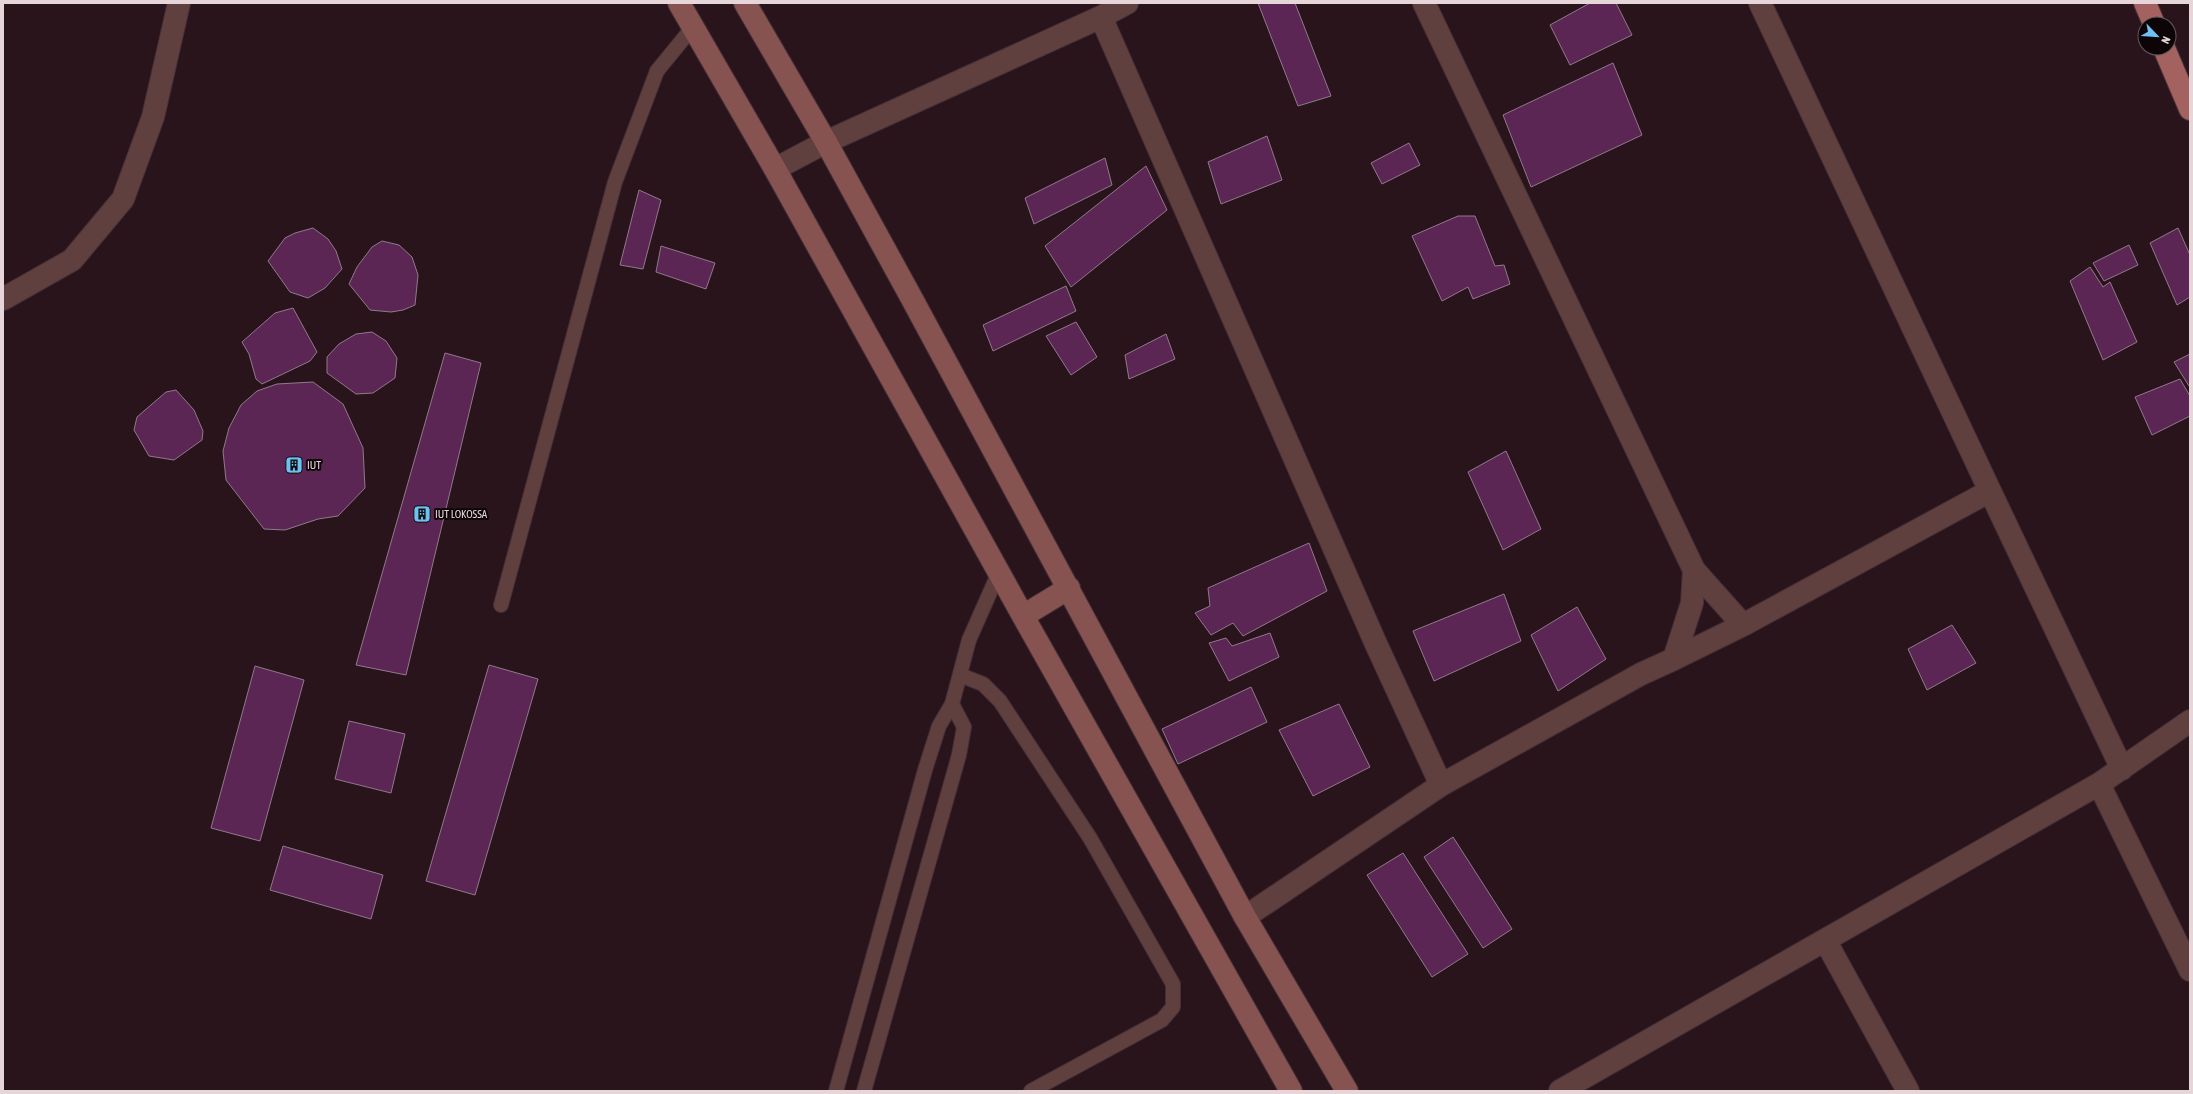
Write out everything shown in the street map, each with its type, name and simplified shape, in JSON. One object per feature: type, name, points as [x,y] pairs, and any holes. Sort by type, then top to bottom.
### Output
[{"type":"main road","points":[[2145,3],[2151,16]]},
{"type":"main road","points":[[2167,56],[2190,109]]},
{"type":"street","points":[[3,299],[72,260],[123,198],[153,117],[179,3]]},
{"type":"street","points":[[679,3],[775,169],[999,572],[1291,1091]]},
{"type":"street","points":[[745,3],[826,142],[1069,588],[1245,917],[1347,1091]]},
{"type":"street","points":[[775,169],[826,142],[1101,17],[1127,3]]},
{"type":"street","points":[[1424,3],[1694,570],[1743,625]]},
{"type":"street","points":[[1760,3],[2122,768]]},
{"type":"street","points":[[1101,17],[1376,644],[1441,785]]},
{"type":"street","points":[[1245,917],[1441,785],[1641,674],[1743,625],[1990,491]]},
{"type":"street","points":[[1674,659],[1692,603],[1694,570]]},
{"type":"street","points":[[1024,616],[1069,588]]},
{"type":"street","points":[[1560,1091],[2099,784],[2190,721]]},
{"type":"street","points":[[2099,784],[2190,970]]},
{"type":"street","points":[[1825,940],[1908,1091]]},
{"type":"lane","points":[[501,605],[616,182],[657,71],[693,27]]},
{"type":"lane","points":[[836,1091],[925,770],[939,726],[952,704],[970,640],[999,572]]},
{"type":"lane","points":[[960,675],[983,684],[1000,701],[1090,838],[1173,984],[1173,1007],[1162,1020],[1031,1091]]},
{"type":"lane","points":[[864,1091],[959,755],[964,727],[952,704]]},
{"type":"building","points":[[1258,3],[1295,3],[1331,96],[1298,106]]},
{"type":"building","points":[[1590,3],[1616,3],[1632,35],[1570,65],[1550,25]]},
{"type":"building","points":[[1613,63],[1642,135],[1531,187],[1503,115]]},
{"type":"building","points":[[1267,136],[1282,180],[1221,204],[1208,162]]},
{"type":"building","points":[[1409,143],[1420,165],[1382,184],[1371,163]]},
{"type":"building","points":[[1105,158],[1112,185],[1034,224],[1025,198]]},
{"type":"building","points":[[1146,166],[1167,210],[1071,287],[1045,246]]},
{"type":"building","points":[[639,190],[661,200],[643,269],[620,265]]},
{"type":"building","points":[[1458,216],[1475,216],[1495,266],[1504,265],[1510,284],[1473,299],[1468,287],[1442,301],[1412,236]]},
{"type":"building","points":[[313,228],[328,239],[336,251],[342,269],[325,288],[308,298],[290,292],[268,261],[285,238],[295,233]]},
{"type":"building","points":[[2178,228],[2190,255],[2190,297],[2177,305],[2150,243]]},
{"type":"building","points":[[382,241],[399,245],[412,257],[418,275],[415,305],[403,310],[391,312],[370,310],[349,284],[357,267],[372,247]]},
{"type":"building","points":[[2129,245],[2138,265],[2104,281],[2093,263]]},
{"type":"building","points":[[661,246],[715,263],[706,289],[656,272]]},
{"type":"building","points":[[2090,267],[2103,287],[2110,282],[2137,342],[2103,360],[2070,281]]},
{"type":"building","points":[[1066,286],[1076,311],[993,351],[983,325]]},
{"type":"building","points":[[293,308],[317,352],[310,361],[262,384],[256,379],[249,354],[242,342],[275,313]]},
{"type":"building","points":[[1076,322],[1097,357],[1071,375],[1046,336]]},
{"type":"building","points":[[372,332],[386,341],[397,358],[395,378],[373,393],[356,394],[327,373],[327,357],[339,344],[356,334]]},
{"type":"building","points":[[1166,334],[1175,359],[1129,379],[1125,355]]},
{"type":"building","name":"IUT LOKOSSA","points":[[445,353],[481,363],[406,675],[356,665]]},
{"type":"building","points":[[2190,354],[2190,386],[2189,386],[2174,362]]},
{"type":"building","points":[[2180,379],[2190,396],[2190,416],[2152,435],[2135,397]]},
{"type":"building","name":"IUT","points":[[313,382],[343,404],[363,448],[365,488],[338,516],[318,519],[285,530],[264,529],[226,480],[223,451],[229,428],[241,405],[257,391],[277,384]]},
{"type":"building","points":[[176,390],[194,410],[203,431],[202,440],[174,460],[149,456],[134,430],[137,417],[166,392]]},
{"type":"building","points":[[1506,451],[1541,529],[1503,550],[1468,472]]},
{"type":"building","points":[[1309,543],[1327,591],[1243,636],[1233,623],[1211,635],[1195,613],[1210,606],[1208,588]]},
{"type":"building","points":[[1504,594],[1521,641],[1434,681],[1413,631]]},
{"type":"building","points":[[1577,607],[1606,659],[1558,691],[1531,635]]},
{"type":"building","points":[[1952,625],[1976,663],[1927,690],[1908,649]]},
{"type":"building","points":[[1270,633],[1279,657],[1229,681],[1209,643],[1226,638],[1232,646]]},
{"type":"building","points":[[489,665],[538,679],[475,895],[426,881]]},
{"type":"building","points":[[255,666],[304,680],[260,841],[211,828]]},
{"type":"building","points":[[1251,687],[1267,722],[1178,764],[1162,729]]},
{"type":"building","points":[[1339,704],[1370,767],[1313,796],[1279,730]]},
{"type":"building","points":[[349,721],[405,734],[391,793],[335,779]]},
{"type":"building","points":[[1453,837],[1512,929],[1483,948],[1424,857]]},
{"type":"building","points":[[283,846],[383,875],[371,919],[270,890]]},
{"type":"building","points":[[1403,853],[1468,954],[1432,977],[1367,875]]},
{"type":"place","name":"IUT","points":[[294,465]]},
{"type":"place","name":"IUT LOKOSSA","points":[[422,514]]}]
